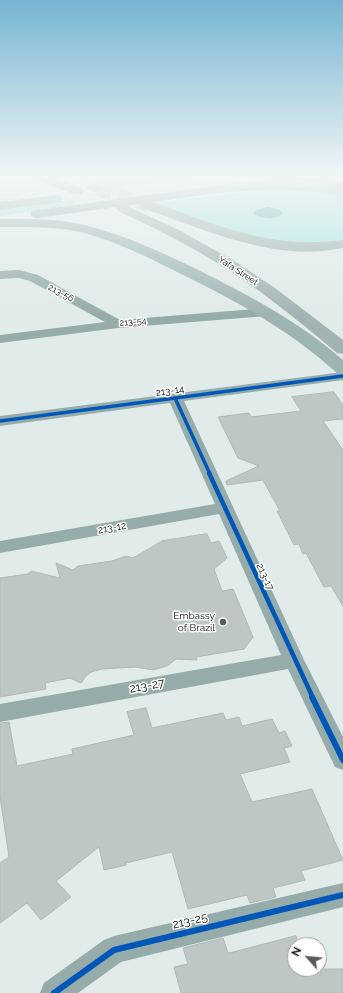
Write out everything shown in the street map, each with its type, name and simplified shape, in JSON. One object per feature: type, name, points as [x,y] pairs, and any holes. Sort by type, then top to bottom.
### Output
[{"type":"highway","name":"Yafa Street","points":[[162,222],[284,302],[343,349]]},
{"type":"highway","name":"Yafa Street","points":[[170,222],[240,260],[272,280],[343,332]]},
{"type":"highway","points":[[191,222],[232,235],[273,245],[299,248],[325,247],[343,244]]},
{"type":"main road","points":[[10,222],[58,224],[77,227],[142,250],[194,274],[267,312],[306,337],[343,369]]},
{"type":"main road","points":[[91,222],[97,233]]},
{"type":"street","name":"213-56","points":[[0,275],[19,274],[34,278],[118,324]]},
{"type":"street","name":"213-54","points":[[0,339],[118,324],[267,312]]},
{"type":"street","name":"213-14","points":[[0,421],[343,376]]},
{"type":"street","name":"213-17","points":[[175,398],[294,660],[343,760]]},
{"type":"street","name":"213-12","points":[[0,547],[224,508]]},
{"type":"street","name":"213-27","points":[[0,713],[294,660]]},
{"type":"street","name":"213-25","points":[[54,993],[114,950],[343,895]]},
{"type":"shaded area","points":[[208,222],[343,222],[343,240],[318,243],[294,243],[270,240]]},
{"type":"building","points":[[334,392],[343,405],[343,419],[323,421],[343,450],[343,606],[331,586],[324,587],[306,553],[303,554],[299,544],[294,545],[277,511],[280,511],[263,480],[227,485],[226,481],[259,466],[238,458],[218,417],[249,413],[251,417],[301,411],[292,397]]},
{"type":"building","points":[[207,534],[211,543],[219,541],[227,558],[214,569],[222,591],[233,589],[253,637],[244,649],[196,657],[197,660],[176,659],[167,666],[153,670],[135,667],[102,669],[91,672],[81,683],[70,678],[45,683],[46,689],[0,697],[0,578],[28,574],[31,571],[60,578],[56,563],[73,570],[78,566],[112,561],[126,556],[133,558],[162,541]]},
{"type":"building","points":[[146,708],[152,728],[223,713],[226,720],[239,717],[242,726],[272,719],[279,733],[285,731],[292,746],[284,748],[290,762],[240,774],[252,802],[312,789],[343,860],[301,871],[305,880],[273,888],[276,897],[250,903],[247,895],[188,909],[172,852],[104,870],[99,847],[56,881],[71,897],[41,920],[27,903],[0,923],[0,863],[9,857],[0,796],[0,723],[9,722],[17,766],[73,754],[72,749],[134,735],[127,712]]},
{"type":"building","points":[[223,938],[228,953],[287,938],[287,977],[327,977],[327,969],[343,969],[343,993],[181,993],[174,967],[188,964],[183,948]]},
{"type":"cycle path","points":[[0,421],[343,376]]},
{"type":"cycle path","points":[[175,398],[294,660],[343,760]]},
{"type":"cycle path","points":[[54,993],[114,950],[343,895]]},
{"type":"place","name":"Embassy of Brazil","points":[[223,622]]}]
